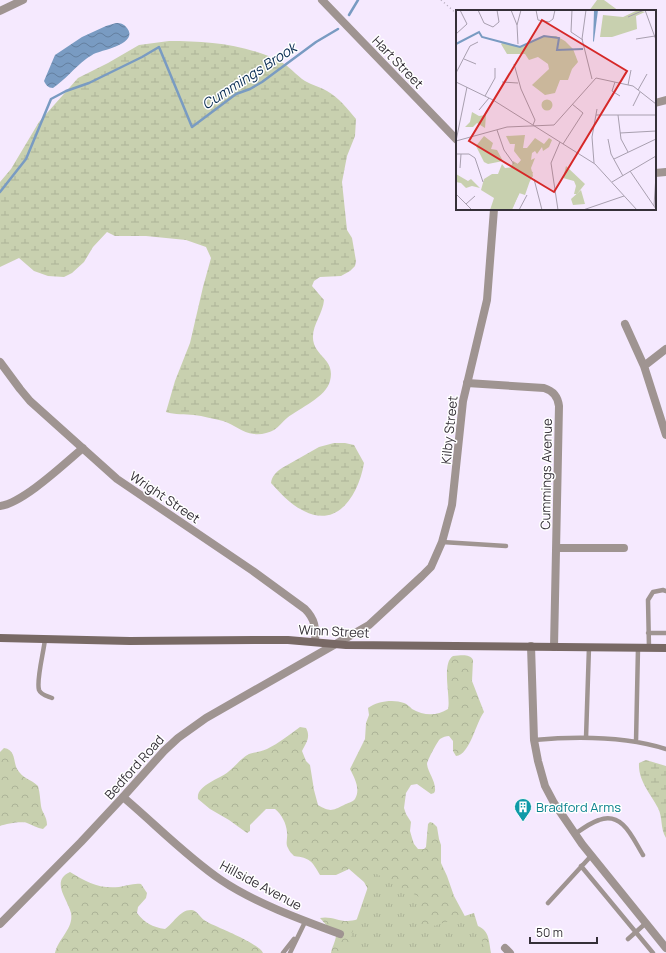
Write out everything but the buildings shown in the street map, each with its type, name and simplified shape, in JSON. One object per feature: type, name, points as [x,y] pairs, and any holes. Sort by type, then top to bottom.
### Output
[{"type":"main road","name":"Winn Street","points":[[0,638],[130,641],[254,640],[404,646],[666,648]]},
{"type":"street","points":[[0,11],[23,0]]},
{"type":"street","name":"Hart Street","points":[[322,0],[456,139]]},
{"type":"street","points":[[656,103],[666,100]]},
{"type":"street","points":[[656,173],[666,172]]},
{"type":"street","name":"Kilby Street","points":[[336,644],[369,625],[427,572],[433,563],[442,542],[450,517],[454,494],[461,416],[466,383],[488,300],[494,210]]},
{"type":"street","points":[[625,324],[644,366],[666,435]]},
{"type":"street","points":[[644,366],[666,349]]},
{"type":"street","name":"Wright Street","points":[[0,362],[30,401],[124,484],[253,571],[305,609],[314,622],[316,630],[315,642]]},
{"type":"street","name":"Cummings Avenue","points":[[466,383],[541,387],[550,390],[557,397],[559,406],[554,647]]},
{"type":"street","points":[[0,506],[8,504],[25,494],[83,448]]},
{"type":"street","points":[[556,548],[624,548]]},
{"type":"street","name":"Bedford Road","points":[[0,924],[123,797],[164,750],[187,731],[219,711],[336,644]]},
{"type":"street","points":[[532,646],[534,740],[538,761],[546,786],[554,803],[574,834],[666,948]]},
{"type":"street","name":"Hillside Avenue","points":[[123,797],[221,880],[246,894],[305,922],[340,934]]},
{"type":"lane","points":[[442,542],[506,546]]},
{"type":"lane","points":[[649,648],[648,600],[653,592],[663,590],[666,591]]},
{"type":"lane","points":[[648,633],[666,633]]},
{"type":"lane","points":[[45,639],[40,668],[39,691],[43,695],[52,698]]},
{"type":"lane","points":[[586,738],[589,647]]},
{"type":"lane","points":[[636,742],[638,648]]},
{"type":"lane","points":[[534,740],[570,738],[613,739],[636,742],[666,749]]},
{"type":"lane","points":[[574,834],[598,820],[607,818],[613,819],[619,821],[626,828],[643,855]]},
{"type":"lane","points":[[548,903],[591,856]]},
{"type":"lane","points":[[581,866],[653,953]]},
{"type":"lane","points":[[290,953],[305,922]]},
{"type":"lane","points":[[628,939],[646,923]]},
{"type":"lane","points":[[283,953],[299,934]]},
{"type":"path","points":[[441,0],[456,13]]},
{"type":"green space","points":[[597,0],[604,0],[618,10],[590,10]]},
{"type":"green space","points":[[169,41],[212,43],[240,47],[268,56],[284,64],[305,81],[331,94],[343,104],[356,119],[355,136],[347,156],[342,182],[347,230],[352,238],[356,261],[355,266],[341,276],[320,277],[314,281],[312,286],[324,300],[313,332],[313,338],[316,349],[326,360],[330,369],[330,381],[328,387],[312,402],[287,418],[274,430],[264,434],[250,433],[223,421],[194,415],[166,412],[175,381],[190,343],[211,258],[206,247],[186,240],[146,236],[115,236],[107,232],[93,247],[84,262],[72,273],[64,277],[48,276],[34,271],[19,258],[0,267],[0,182],[11,169],[39,122],[78,78],[139,45]]},
{"type":"green space","points":[[334,443],[354,445],[364,463],[357,486],[352,496],[337,512],[327,515],[316,515],[304,511],[290,502],[271,483],[272,478],[282,468],[319,447]]},
{"type":"green space","points":[[453,656],[469,656],[473,660],[472,681],[484,712],[469,744],[461,754],[456,756],[453,751],[453,741],[449,736],[440,739],[427,764],[435,787],[434,793],[431,794],[417,784],[411,785],[406,793],[404,808],[411,822],[410,831],[414,844],[418,849],[424,849],[426,847],[428,824],[430,822],[433,823],[437,827],[441,845],[441,863],[454,896],[468,922],[480,927],[486,932],[491,953],[331,953],[336,936],[320,918],[325,917],[342,921],[352,921],[358,919],[369,891],[364,882],[349,869],[336,875],[320,875],[310,861],[294,856],[287,846],[285,822],[275,809],[266,809],[250,825],[250,831],[247,833],[210,809],[198,799],[198,794],[205,786],[224,775],[249,754],[271,747],[300,727],[306,728],[308,734],[302,751],[306,761],[310,765],[318,805],[325,809],[331,810],[337,809],[353,801],[357,795],[357,787],[350,769],[365,739],[366,723],[369,715],[368,708],[381,702],[391,701],[404,703],[412,709],[426,714],[435,714],[448,709],[447,673],[449,660]]},
{"type":"green space","points":[[4,748],[11,751],[19,772],[38,786],[42,808],[47,822],[47,825],[43,829],[24,822],[0,826],[0,752]]},
{"type":"green space","points":[[646,760],[666,766],[666,838],[660,812],[643,781],[639,770],[639,763]]},
{"type":"green space","points":[[70,872],[87,882],[99,886],[119,887],[141,884],[147,893],[146,898],[138,907],[137,913],[146,922],[153,926],[165,929],[180,914],[188,910],[192,910],[206,921],[250,942],[263,953],[55,953],[70,924],[71,913],[62,891],[61,880]]},
{"type":"green space","points":[[373,872],[419,897],[421,930],[474,913],[486,953],[341,953],[347,948]]},
{"type":"water","points":[[116,23],[127,28],[129,33],[125,42],[91,56],[53,88],[46,85],[44,81],[55,55],[82,37]]},
{"type":"waterway","name":"Cummings Brook","points":[[349,15],[358,0]]},
{"type":"waterway","name":"Cummings Brook","points":[[0,192],[26,159],[51,99],[66,91],[89,83],[159,47],[192,127],[236,94],[250,89],[262,82],[316,42],[338,29]]},
{"type":"place","name":"Bradford Arms","points":[[523,822]]}]
